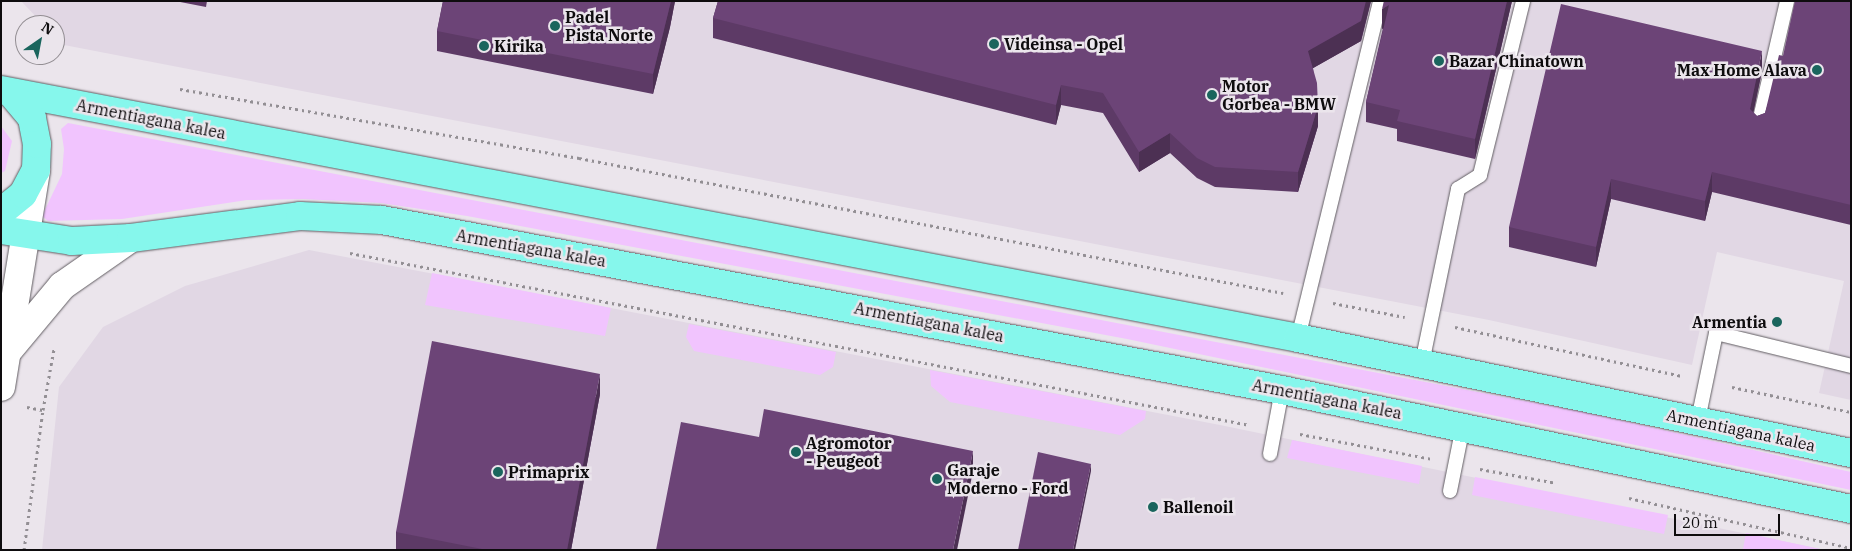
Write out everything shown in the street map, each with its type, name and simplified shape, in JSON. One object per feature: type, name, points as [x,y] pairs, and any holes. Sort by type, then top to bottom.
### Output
[{"type":"main road","name":"Armentiagana kalea","points":[[1,212],[22,194],[36,170],[38,144],[32,118],[6,91]]},
{"type":"main road","name":"Armentiagana kalea","points":[[6,91],[1298,338],[1851,453]]},
{"type":"main road","name":"Armentiagana kalea","points":[[14,233],[72,241],[131,238],[300,216],[382,220],[1282,390],[1463,426],[1851,509]]},
{"type":"street","points":[[6,353],[14,233],[36,170]]},
{"type":"street","points":[[6,353],[62,286],[131,238]]},
{"type":"street","points":[[1,326],[6,353],[10,396]]},
{"type":"lane","points":[[1298,338],[1380,1]]},
{"type":"lane","points":[[1422,363],[1458,189],[1480,175],[1523,1]]},
{"type":"lane","points":[[1758,127],[1787,1]]},
{"type":"lane","points":[[1698,420],[1716,333],[1851,366]]},
{"type":"lane","points":[[1270,454],[1282,390]]},
{"type":"lane","points":[[1450,491],[1463,426]]},
{"type":"path","points":[[178,88],[580,158],[1307,298],[1429,322],[1851,412]]},
{"type":"path","points":[[339,251],[1561,484]]},
{"type":"path","points":[[24,550],[43,410],[55,345]]},
{"type":"path","points":[[10,396],[43,410]]},
{"type":"path","points":[[1619,496],[1851,548]]},
{"type":"shaded area","points":[[21,1],[1851,1],[1851,400],[1819,393],[1844,281],[1717,252],[1692,365],[1489,320],[65,45],[65,15],[34,15]]},
{"type":"shaded area","points":[[68,123],[1583,412],[1851,472],[1851,490],[1127,339],[467,216],[381,203],[303,199],[247,200],[122,219],[48,221],[42,216],[62,174],[64,149],[61,129]]},
{"type":"shaded area","points":[[1,126],[12,141],[5,171],[1,173]]},
{"type":"shaded area","points":[[309,250],[1220,425],[1825,550],[42,550],[59,387],[103,327],[185,286]]},
{"type":"shaded area","points":[[432,273],[611,308],[605,336],[425,305]]},
{"type":"shaded area","points":[[689,324],[836,352],[833,367],[820,375],[694,351],[686,337]]},
{"type":"shaded area","points":[[930,370],[1146,411],[1145,419],[1120,435],[950,402],[931,386]]},
{"type":"shaded area","points":[[1292,440],[1422,466],[1419,484],[1287,458]]},
{"type":"shaded area","points":[[1475,477],[1668,515],[1664,534],[1472,495]]},
{"type":"shaded area","points":[[1746,533],[1825,550],[1743,549]]},
{"type":"building","name":"Padel Pista Norte","points":[[443,1],[671,1],[653,74],[437,31]]},
{"type":"building","points":[[718,1],[1366,1],[1361,21],[1308,51],[1317,83],[1318,106],[1298,172],[1215,167],[1197,158],[1170,133],[1139,152],[1103,93],[1061,85],[1056,105],[713,18]]},
{"type":"building","name":"Bazar Chinatown","points":[[1384,1],[1507,1],[1475,139],[1397,121],[1400,110],[1366,102],[1389,5],[1382,9]]},
{"type":"building","points":[[1795,1],[1851,1],[1851,205],[1712,172],[1705,201],[1611,179],[1596,247],[1509,227],[1561,4],[1762,51],[1750,109],[1757,116],[1765,113],[1779,55],[1783,56]]},
{"type":"building","name":"Primaprix","points":[[432,341],[600,374],[567,550],[487,550],[396,532]]},
{"type":"building","points":[[764,409],[973,451],[953,550],[656,550],[681,422],[759,437]]},
{"type":"building","points":[[1038,452],[1091,464],[1073,550],[1018,550]]},
{"type":"place","name":"Padel Pista Norte","points":[[555,26]]},
{"type":"place","name":"Videinsa - Opel","points":[[994,44]]},
{"type":"place","name":"Kirika","points":[[484,46]]},
{"type":"place","name":"Bazar Chinatown","points":[[1439,61]]},
{"type":"place","name":"Max Home Alava","points":[[1817,70]]},
{"type":"place","name":"Motor Gorbea - BMW","points":[[1212,95]]},
{"type":"place","name":"Armentia","points":[[1777,322]]},
{"type":"place","name":"Agromotor - Peugeot","points":[[796,452]]},
{"type":"place","name":"Primaprix","points":[[498,472]]},
{"type":"place","name":"Garaje Moderno - Ford","points":[[937,479]]},
{"type":"place","name":"Ballenoil","points":[[1153,507]]}]
